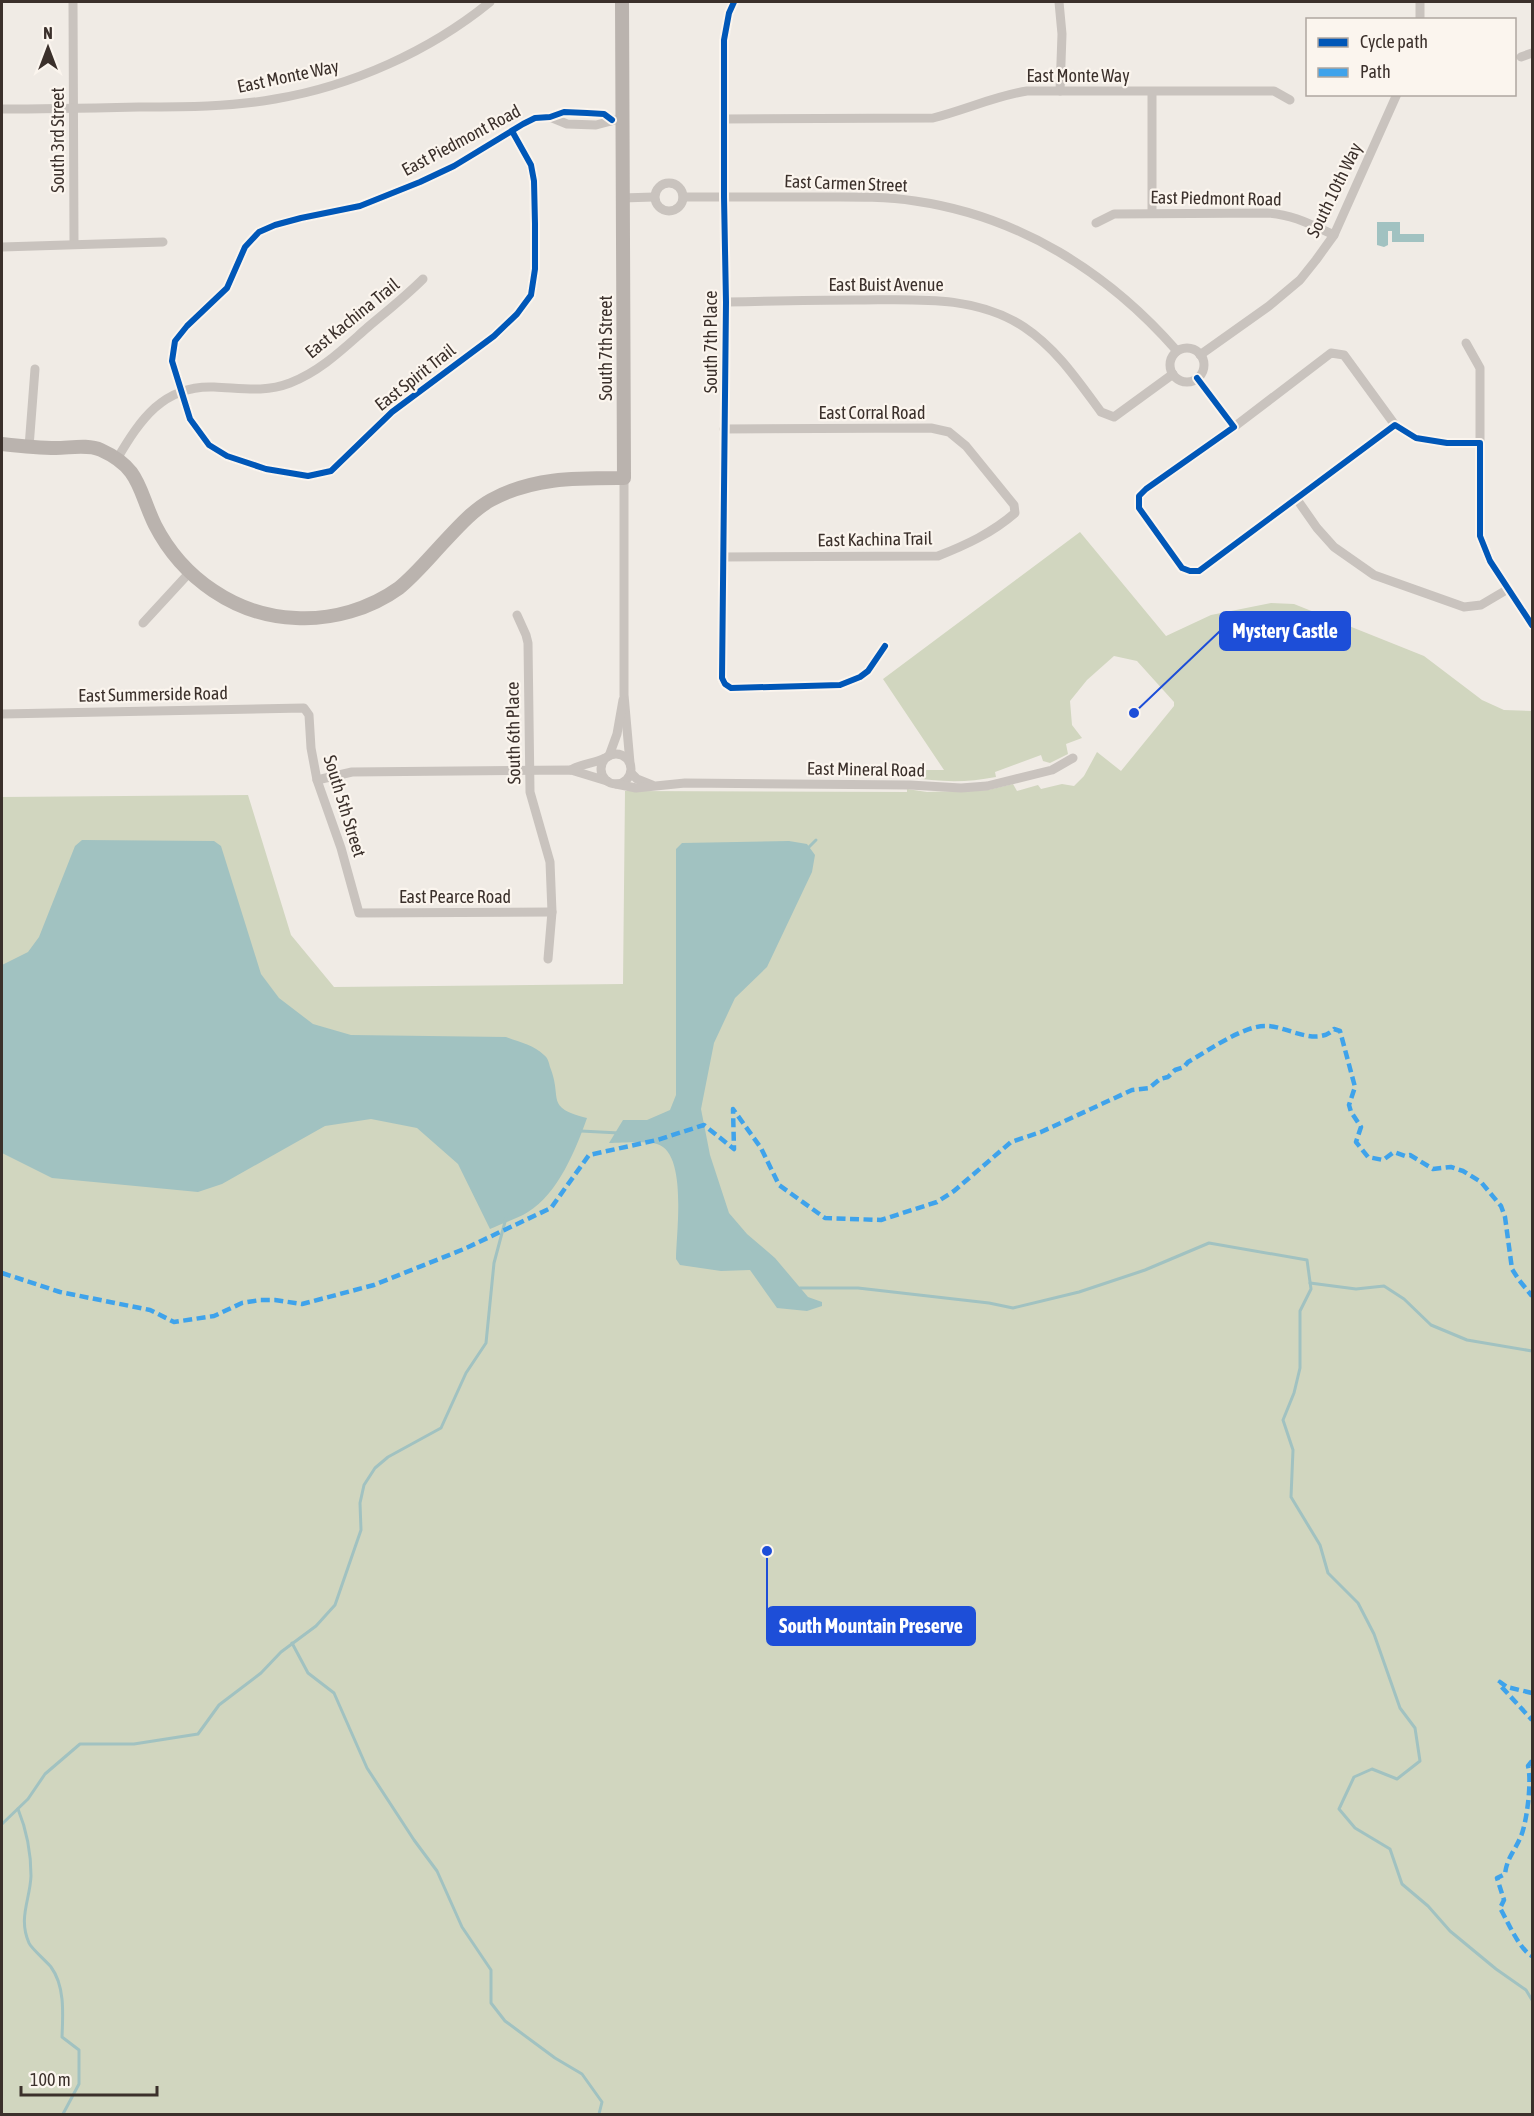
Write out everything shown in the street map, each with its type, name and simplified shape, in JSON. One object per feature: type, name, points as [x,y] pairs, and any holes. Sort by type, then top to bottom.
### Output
[{"type":"street","name":"South 3rd Street","points":[[73,2],[74,243]]},
{"type":"street","name":"East Monte Way","points":[[2,109],[218,106],[278,99],[352,78],[388,64],[466,21],[490,2]]},
{"type":"street","name":"South 7th Street","points":[[622,2],[617,120],[622,198],[624,695],[631,773]]},
{"type":"street","name":"South 7th Place","points":[[734,2],[729,13],[724,40],[726,302],[722,678],[731,688],[840,685],[868,671],[885,646]]},
{"type":"street","points":[[1059,2],[1062,34],[1060,91]]},
{"type":"street","points":[[1420,2],[1420,18]]},
{"type":"street","points":[[1521,57],[1533,53]]},
{"type":"street","name":"East Monte Way","points":[[725,119],[933,118],[962,111],[1010,93],[1027,91],[1274,91],[1290,99]]},
{"type":"street","points":[[1152,92],[1152,213]]},
{"type":"street","name":"South 10th Way","points":[[1200,354],[1269,306],[1300,280],[1334,236],[1396,96]]},
{"type":"street","name":"East Piedmont Road","points":[[182,392],[172,361],[175,341],[187,326],[227,288],[245,247],[259,232],[301,218],[360,206],[454,166],[535,118],[550,117],[564,112],[604,114],[617,120]]},
{"type":"street","name":"East Spirit Trail","points":[[182,392],[190,419],[209,446],[227,456],[266,470],[308,476],[331,471],[392,412],[494,336],[517,314],[531,295],[535,269],[534,181],[531,165],[512,131]]},
{"type":"street","name":"East Carmen Street","points":[[669,183],[678,187],[683,197],[677,209],[667,212],[657,206],[654,197],[658,187],[669,183]]},
{"type":"street","name":"East Carmen Street","points":[[622,198],[654,197]]},
{"type":"street","name":"East Carmen Street","points":[[683,197],[881,198],[915,201],[992,219],[1046,244],[1092,272],[1153,324],[1177,351]]},
{"type":"street","name":"East Piedmont Road","points":[[1096,224],[1114,214],[1283,214],[1303,220],[1334,236]]},
{"type":"street","points":[[2,247],[163,242]]},
{"type":"street","name":"East Kachina Trail","points":[[117,459],[137,426],[163,400],[182,392],[213,387],[248,390],[278,387],[305,376],[337,353],[423,279]]},
{"type":"street","name":"East Buist Avenue","points":[[726,302],[943,300],[990,311],[1022,326],[1051,349],[1066,364],[1101,412],[1114,417],[1173,374]]},
{"type":"street","points":[[1466,343],[1480,368],[1480,536],[1490,561],[1533,626]]},
{"type":"street","points":[[1192,349],[1200,354],[1204,364],[1197,378],[1187,382],[1173,374],[1171,360],[1177,351],[1192,349]]},
{"type":"street","points":[[1395,425],[1199,571],[1182,568],[1139,508],[1139,496],[1146,489],[1234,427],[1331,353],[1344,355],[1395,425],[1416,438],[1447,443],[1480,443]]},
{"type":"street","points":[[29,447],[35,369]]},
{"type":"street","points":[[1197,378],[1234,427]]},
{"type":"street","name":"East Corral Road","points":[[724,429],[931,428],[949,432],[966,446],[1014,505],[1015,513]]},
{"type":"street","points":[[2,444],[99,449],[117,459],[126,466],[138,482],[155,525],[175,556],[190,572],[214,592],[241,606],[268,615],[296,618],[343,613],[385,597],[399,587],[473,514],[507,492],[555,479],[624,478]]},
{"type":"street","points":[[1296,498],[1334,547],[1374,575],[1464,607],[1481,605],[1508,589]]},
{"type":"street","name":"East Kachina Trail","points":[[724,557],[938,556],[971,544],[1004,523],[1015,513]]},
{"type":"street","points":[[143,623],[190,572]]},
{"type":"street","name":"South 6th Place","points":[[517,615],[528,643],[530,792],[550,862],[552,912],[548,958]]},
{"type":"street","name":"South 7th Street","points":[[612,783],[601,770],[617,734],[624,695]]},
{"type":"street","name":"East Summerside Road","points":[[2,714],[304,708]]},
{"type":"street","name":"South 5th Street","points":[[304,708],[309,715],[311,748],[317,780],[343,855],[359,913]]},
{"type":"street","points":[[607,757],[620,754],[630,763]]},
{"type":"street","name":"East Mineral Road","points":[[571,770],[607,757]]},
{"type":"street","name":"East Mineral Road","points":[[317,780],[352,772],[571,770],[628,788],[708,783],[910,785],[961,788],[987,786],[1052,770],[1073,758]]},
{"type":"street","points":[[612,783],[625,781],[631,773],[652,785]]},
{"type":"street","name":"East Pearce Road","points":[[359,913],[552,912]]},
{"type":"green space","points":[[1080,532],[1166,636],[1211,615],[1271,603],[1294,604],[1424,656],[1482,700],[1504,710],[1532,711],[1532,2114],[2,2114],[2,797],[248,795],[291,935],[334,987],[623,984],[625,791],[907,792],[907,789],[927,792],[988,790],[1013,784],[1017,791],[1038,785],[1041,789],[1062,784],[1074,786],[1084,776],[1097,752],[1121,771],[1174,706],[1174,702],[1137,661],[1114,656],[1087,680],[1070,701],[1072,725],[1082,738],[1066,744],[1068,754],[1050,763],[1043,761],[1041,755],[995,772],[996,777],[963,781],[908,777],[908,770],[944,770],[883,679]]},
{"type":"water","points":[[1377,222],[1400,222],[1400,234],[1424,234],[1424,242],[1392,242],[1392,231],[1388,231],[1388,245],[1384,247],[1377,245]]},
{"type":"water","points":[[82,840],[214,841],[221,846],[261,974],[279,998],[313,1024],[351,1035],[506,1037],[536,1049],[549,1062],[560,1105],[565,1110],[587,1118],[565,1170],[557,1183],[539,1204],[528,1212],[490,1229],[458,1164],[417,1128],[371,1119],[325,1126],[222,1184],[198,1192],[52,1178],[2,1153],[2,965],[28,952],[39,937],[75,846]]},
{"type":"water","points":[[789,841],[807,844],[815,855],[812,872],[767,967],[735,998],[714,1043],[701,1109],[710,1155],[729,1213],[747,1234],[775,1258],[808,1297],[822,1302],[822,1306],[807,1311],[777,1308],[750,1270],[721,1271],[680,1265],[676,1259],[677,1178],[667,1150],[652,1143],[609,1143],[623,1120],[647,1120],[670,1110],[676,1095],[676,849],[682,843]]},
{"type":"waterway","points":[[808,848],[816,840]]},
{"type":"waterway","points":[[581,1131],[619,1133]]},
{"type":"waterway","points":[[2,1824],[28,1799],[45,1774],[80,1744],[134,1744],[198,1734],[219,1705],[261,1673],[281,1652],[316,1626],[335,1605],[361,1530],[360,1503],[364,1485],[375,1468],[388,1457],[441,1428],[466,1373],[486,1343],[494,1263],[506,1218]]},
{"type":"waterway","points":[[800,1288],[858,1288],[989,1303],[1013,1308],[1079,1292],[1145,1270],[1209,1243],[1307,1260],[1311,1289],[1300,1311],[1300,1368],[1294,1393],[1283,1420],[1293,1450],[1291,1497],[1320,1545],[1328,1573],[1358,1603],[1374,1634],[1400,1708],[1415,1728],[1420,1761],[1397,1779],[1372,1769],[1354,1777],[1339,1809],[1355,1828],[1390,1849],[1402,1884],[1428,1906],[1450,1931],[1496,1969],[1526,1990],[1532,2000]]},
{"type":"waterway","points":[[1310,1283],[1356,1289],[1384,1286],[1404,1299],[1431,1325],[1467,1340],[1532,1351]]},
{"type":"waterway","points":[[292,1643],[308,1673],[334,1693],[367,1768],[437,1871],[462,1927],[491,1970],[491,2003],[505,2021],[555,2058],[582,2074],[602,2102],[599,2114]]},
{"type":"waterway","points":[[18,1809],[26,1834],[31,1867],[25,1917],[26,1934],[30,1945],[56,1975],[62,2000],[62,2037],[79,2050],[79,2084],[63,2114]]},
{"type":"marked path","points":[[2,1273],[60,1292],[150,1310],[174,1322],[214,1316],[242,1303],[260,1300],[302,1304],[374,1285],[464,1249],[551,1208],[589,1155],[657,1140],[704,1125],[734,1149],[733,1109],[761,1148],[779,1185],[825,1218],[881,1220],[937,1202],[954,1191],[1011,1142],[1041,1132],[1132,1090],[1149,1088],[1227,1039],[1249,1029],[1268,1026],[1311,1036],[1327,1034],[1334,1029],[1340,1031],[1355,1087],[1349,1105],[1361,1127],[1356,1142],[1368,1157],[1383,1160],[1394,1152],[1405,1156],[1410,1155],[1433,1169],[1451,1167],[1481,1182],[1501,1206],[1505,1217],[1512,1269],[1532,1296]]},
{"type":"marked path","points":[[1532,1693],[1507,1687],[1500,1682],[1499,1684],[1532,1720]]},
{"type":"marked path","points":[[1532,1761],[1528,1766],[1529,1791],[1523,1830],[1505,1874],[1497,1878],[1504,1900],[1500,1908],[1518,1941],[1532,1956]]},
{"type":"cycle path","points":[[734,2],[729,13],[724,40],[726,302],[722,678],[731,688],[840,685],[868,671],[885,646]]},
{"type":"cycle path","points":[[512,131],[531,165],[534,181],[535,269],[531,295],[517,314],[494,336],[392,412],[331,471],[308,476],[266,469],[227,456],[209,445],[190,419],[172,361],[175,341],[187,326],[227,288],[245,247],[259,232],[301,218],[360,206],[420,182],[454,166],[523,124],[535,118],[550,117],[564,112],[604,114],[612,120]]},
{"type":"cycle path","points":[[1197,378],[1234,427],[1139,496],[1139,508],[1182,568],[1199,571],[1395,425],[1416,438],[1447,443],[1480,443],[1480,536],[1490,561],[1532,625]]},
{"type":"place","name":"Mystery Castle","points":[[1134,713]]},
{"type":"place","name":"South Mountain Preserve","points":[[767,1551]]}]
